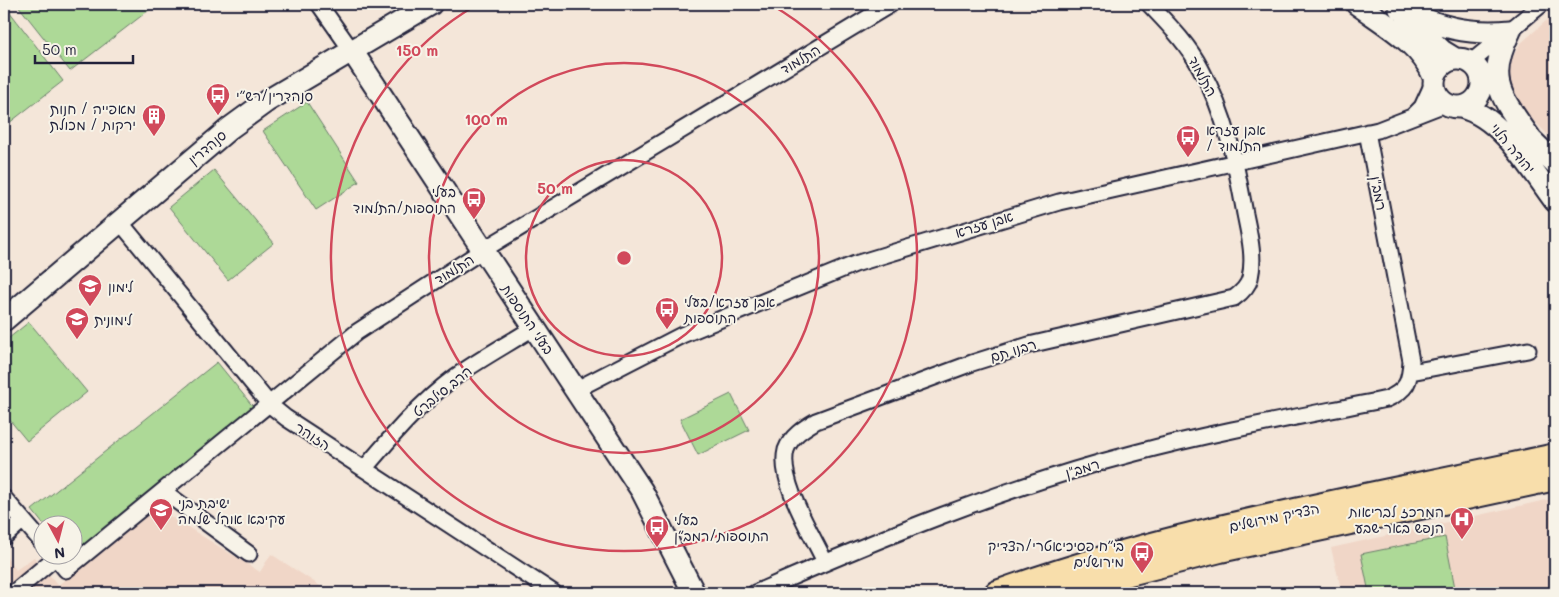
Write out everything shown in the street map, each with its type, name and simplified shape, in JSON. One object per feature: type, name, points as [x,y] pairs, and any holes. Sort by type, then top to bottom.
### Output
[{"type":"main road","name":"הצדיק מירושלים","points":[[997,593],[1120,554],[1216,530],[1555,456]]},
{"type":"main road","name":"הצדיק מירושלים","points":[[1061,593],[1125,574],[1220,550],[1555,478]]},
{"type":"street","points":[[319,4],[352,51]]},
{"type":"street","name":"סנהדרין","points":[[4,320],[230,128],[267,101],[431,4]]},
{"type":"street","name":"התלמוד","points":[[82,557],[357,332],[483,250],[891,4]]},
{"type":"street","name":"התלמוד","points":[[1149,4],[1180,38],[1200,67],[1225,120],[1235,160]]},
{"type":"street","points":[[1357,4],[1420,52],[1428,63],[1434,80],[1436,95],[1453,106],[1478,97],[1482,84],[1477,68],[1442,51],[1397,6]]},
{"type":"street","points":[[1411,118],[1422,107],[1442,65],[1463,61],[1510,30],[1542,4]]},
{"type":"street","points":[[1397,6],[1428,22],[1458,30],[1486,33],[1510,30]]},
{"type":"street","points":[[1510,30],[1500,50],[1496,74],[1506,102],[1530,138]]},
{"type":"street","name":"בעלי התוספות","points":[[352,51],[533,328],[577,389],[642,491],[694,593]]},
{"type":"street","name":"יהודה הלוי","points":[[1482,84],[1495,106],[1555,164]]},
{"type":"street","name":"אבן עזרא","points":[[577,389],[682,335],[855,264],[1059,202],[1235,160],[1367,132],[1453,106]]},
{"type":"street","name":"יהודה הלוי","points":[[1453,106],[1474,110],[1490,120],[1506,136],[1555,201]]},
{"type":"street","name":"רמב\"ן","points":[[755,593],[825,562],[956,510],[1133,453],[1249,426],[1387,399],[1396,395],[1406,385],[1411,372],[1410,350],[1367,132]]},
{"type":"street","name":"רבנו תם","points":[[825,562],[792,492],[784,467],[786,450],[802,429],[816,421],[960,367],[1029,345],[1234,298],[1244,290],[1250,279],[1252,255],[1235,160]]},
{"type":"street","name":"הזוהר","points":[[120,222],[270,405],[286,418],[364,470],[554,593]]},
{"type":"street","name":"הרב סילברט","points":[[364,470],[408,419],[456,376],[533,328]]},
{"type":"street","points":[[1411,372],[1528,350]]},
{"type":"street","points":[[164,491],[249,554]]},
{"type":"street","points":[[4,498],[32,530]]},
{"type":"street","points":[[4,537],[23,520]]},
{"type":"street","points":[[12,593],[45,564]]},
{"type":"street","name":"התלמוד","points":[[61,564],[66,570],[73,564]]},
{"type":"shaded area","points":[[1555,13],[1555,142],[1515,102],[1508,82],[1509,64],[1520,44]]},
{"type":"shaded area","name":"המרכז לבריאות הנפש באר שבע","points":[[1555,498],[1555,593],[1342,593],[1331,548]]},
{"type":"shaded area","name":"ישיבת בני עקיבא אוהל שלמה","points":[[157,508],[260,572],[271,554],[331,593],[4,593],[4,554],[16,570],[32,558],[32,564],[40,564],[58,585]]},
{"type":"green space","points":[[17,4],[144,4],[149,10],[70,71]]},
{"type":"green space","points":[[6,7],[63,81],[4,127],[4,8]]},
{"type":"green space","points":[[307,102],[359,182],[316,210],[263,131]]},
{"type":"green space","points":[[214,170],[274,243],[228,280],[169,207]]},
{"type":"green space","points":[[29,322],[87,392],[27,441],[4,413],[4,342]]},
{"type":"green space","points":[[217,362],[255,409],[82,547],[82,514],[35,514],[32,510]]},
{"type":"green space","points":[[731,394],[749,430],[698,455],[680,419]]},
{"type":"green space","points":[[1445,537],[1456,593],[1369,593],[1361,554]]},
{"type":"place","name":"סנהדרין/רש״י","points":[[218,116]]},
{"type":"place","name":"מאפייה / חנות ירקות / מכולת","points":[[154,137]]},
{"type":"place","name":"אבן עזרא / התלמוד","points":[[1188,158]]},
{"type":"place","name":"בעלי התוספות/התלמוד","points":[[474,220]]},
{"type":"place","name":"לימון","points":[[90,307]]},
{"type":"place","name":"אבן עזרא/בעלי התוספות","points":[[667,330]]},
{"type":"place","name":"לימונית","points":[[77,340]]},
{"type":"place","name":"ישיבת בני עקיבא אוהל שלמה","points":[[161,531]]},
{"type":"place","name":"המרכז לבריאות הנפש באר שבע","points":[[1462,540]]},
{"type":"place","name":"בעלי התוספות/רמב״ן","points":[[657,548]]},
{"type":"place","name":"בי״ח פסיכיאטרי/הצדיק מירושלים","points":[[1142,574]]}]
